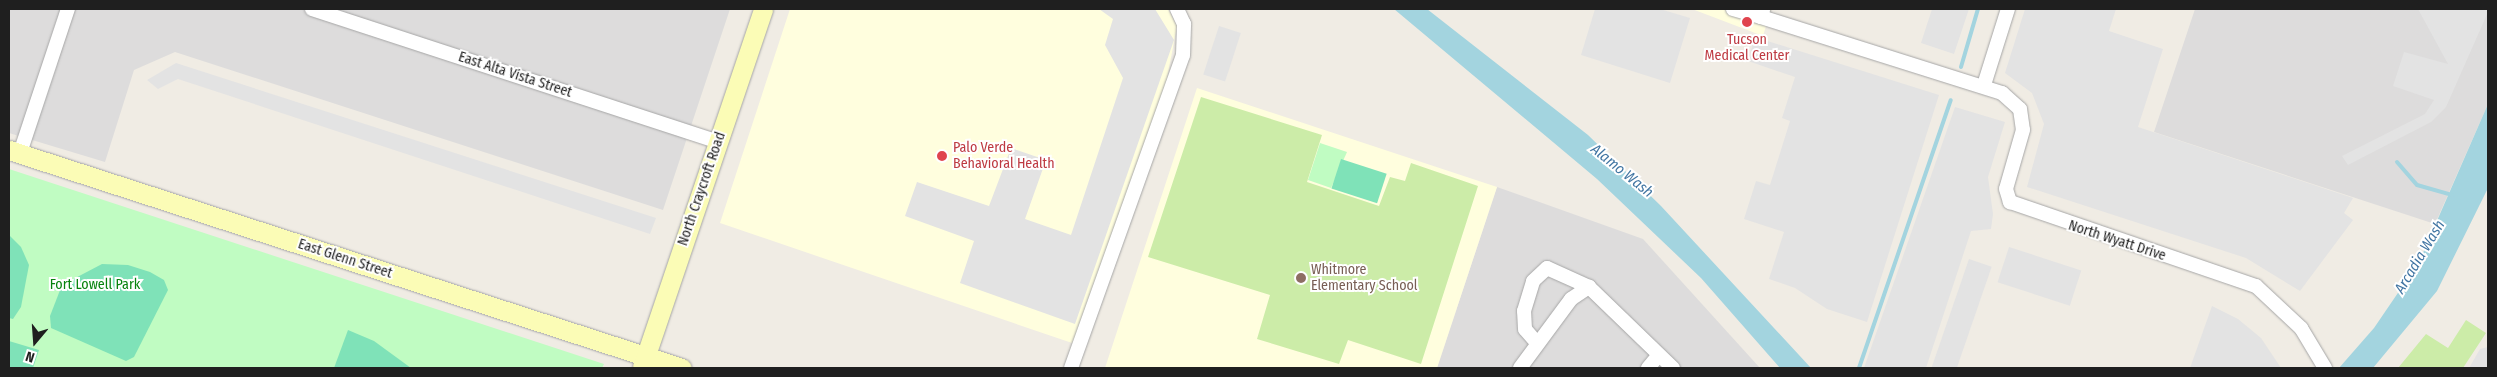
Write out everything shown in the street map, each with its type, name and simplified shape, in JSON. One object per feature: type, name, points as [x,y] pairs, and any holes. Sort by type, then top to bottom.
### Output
[{"type":"street","points":[[14,152],[68,9]]},
{"type":"street","name":"East Alta Vista Street","points":[[312,9],[718,142]]},
{"type":"street","name":"North Craycroft Road","points":[[643,362],[763,9]]},
{"type":"street","points":[[1071,368],[1183,55],[1184,24],[1177,9]]},
{"type":"street","name":"North Wyatt Drive","points":[[1733,9],[1762,13],[1984,85],[2002,93],[2020,109],[2023,130],[2006,189],[2010,202],[2256,286],[2301,328],[2325,368]]},
{"type":"street","points":[[1984,85],[2008,9]]},
{"type":"street","name":"East Glenn Street","points":[[14,152],[643,362],[682,368]]},
{"type":"street","points":[[1537,344],[1526,329],[1524,310],[1533,281],[1547,268],[1589,287],[1658,356],[1673,368]]},
{"type":"street","points":[[1520,368],[1570,299],[1589,287]]},
{"type":"street","points":[[1648,368],[1658,356]]},
{"type":"shaded area","points":[[9,9],[730,9],[663,210],[175,52],[134,70],[105,162],[9,133]]},
{"type":"shaded area","name":"Palo Verde Behavioral Health","points":[[790,9],[1168,9],[1177,26],[1165,89],[1075,344],[720,223]]},
{"type":"shaded area","points":[[1099,9],[1155,9],[1174,40],[1075,324],[960,283],[974,241],[905,216],[917,182],[989,206],[1011,148],[1046,160],[1025,219],[1071,235],[1123,78],[1105,45],[1113,19]]},
{"type":"shaded area","points":[[1595,9],[1660,9],[1690,18],[1670,83],[1581,55]]},
{"type":"shaded area","name":"Tucson Medical Center","points":[[1692,9],[1771,9],[1763,36]]},
{"type":"shaded area","points":[[1932,9],[1969,9],[1954,54],[1921,43]]},
{"type":"shaded area","points":[[2025,9],[2116,9],[2109,31],[2163,49],[2138,127],[2353,198],[2344,213],[2353,220],[2300,291],[2246,258],[2027,187],[2044,124],[2032,93],[2005,73]]},
{"type":"shaded area","points":[[2195,9],[2488,9],[2488,104],[2435,224],[2154,132]]},
{"type":"shaded area","points":[[2418,9],[2488,9],[2488,12],[2446,107],[2431,122],[2348,165],[2342,156],[2425,114],[2434,100],[2393,86],[2404,52],[2448,64]]},
{"type":"shaded area","points":[[1219,26],[1241,33],[1225,82],[1203,75]]},
{"type":"shaded area","points":[[1755,37],[1939,95],[1867,322],[1827,309],[1795,288],[1769,279],[1784,232],[1744,219],[1756,181],[1770,185],[1790,121],[1782,118],[1795,77],[1748,61]]},
{"type":"shaded area","points":[[176,63],[656,218],[650,234],[178,79],[158,89],[147,80]]},
{"type":"shaded area","name":"Whitmore Elementary School","points":[[1197,88],[1497,187],[1437,368],[1105,368]]},
{"type":"shaded area","points":[[1955,107],[2005,122],[1988,177],[1993,214],[1991,229],[1971,231],[1926,368],[1864,368]]},
{"type":"shaded area","points":[[1497,187],[1643,239],[1760,368],[1437,368]]},
{"type":"shaded area","points":[[2009,247],[2081,270],[2070,306],[1998,282]]},
{"type":"shaded area","points":[[1969,259],[1992,267],[1957,368],[1932,367]]},
{"type":"shaded area","points":[[2212,306],[2238,319],[2261,338],[2281,368],[2190,368]]},
{"type":"shaded area","points":[[2488,347],[2488,368],[2469,368],[2480,349]]},
{"type":"green space","name":"Whitmore Elementary School","points":[[1201,97],[1322,135],[1307,182],[1379,206],[1390,177],[1405,181],[1411,163],[1478,186],[1421,364],[1348,340],[1339,364],[1257,339],[1270,295],[1148,257]]},
{"type":"green space","points":[[1320,143],[1347,152],[1331,188],[1308,180]]},
{"type":"green space","points":[[1341,159],[1387,174],[1377,203],[1331,188]]},
{"type":"green space","name":"Fort Lowell Park","points":[[9,169],[604,364],[602,368],[9,368]]},
{"type":"green space","points":[[9,235],[21,247],[29,265],[21,307],[13,319],[9,318]]},
{"type":"green space","points":[[102,264],[128,265],[150,272],[164,280],[168,290],[134,357],[126,361],[51,328],[50,316],[62,285]]},
{"type":"green space","points":[[2466,320],[2486,333],[2463,368],[2398,368],[2426,334],[2448,348]]},
{"type":"green space","points":[[348,330],[374,341],[411,368],[334,368]]},
{"type":"green space","points":[[9,341],[39,350],[33,368],[9,368]]},
{"type":"water","name":"Alamo Wash","points":[[1394,9],[1427,9],[1588,135],[1661,206],[1811,368],[1780,368],[1701,278],[1597,179]]},
{"type":"water","name":"Arcadia Wash","points":[[2488,104],[2488,188],[2437,291],[2373,368],[2339,368],[2374,328],[2419,262]]},
{"type":"waterway","points":[[1961,67],[1978,9]]},
{"type":"waterway","points":[[1859,368],[1951,100]]},
{"type":"waterway","points":[[2397,162],[2417,185],[2453,195]]},
{"type":"place","name":"Tucson Medical Center","points":[[1747,22]]},
{"type":"place","name":"Palo Verde Behavioral Health","points":[[942,156]]},
{"type":"place","name":"Whitmore Elementary School","points":[[1301,278]]}]
